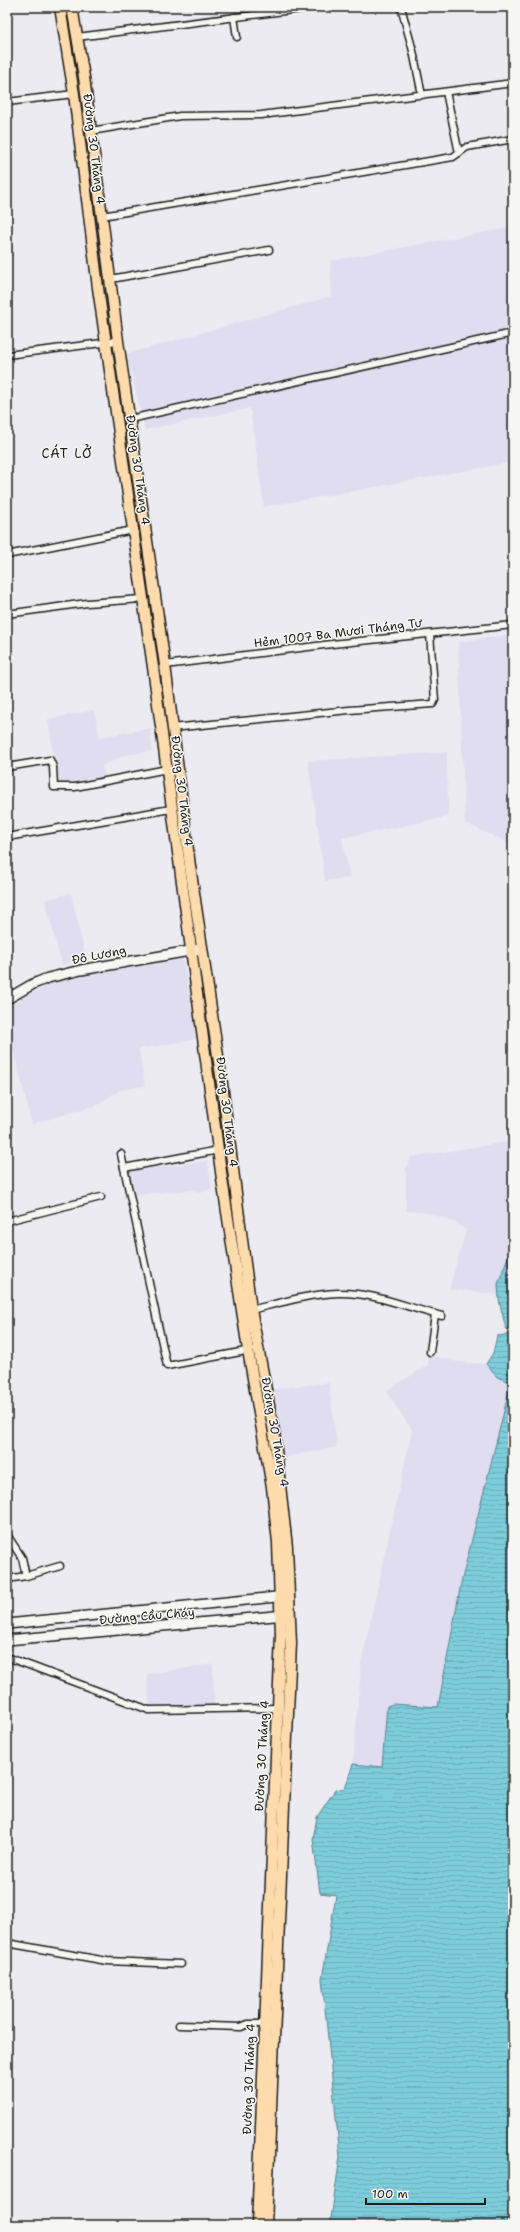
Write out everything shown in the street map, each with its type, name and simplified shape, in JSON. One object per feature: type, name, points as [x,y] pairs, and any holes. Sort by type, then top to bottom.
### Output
[{"type":"main road","name":"Đường 30 Tháng 4","points":[[60,7],[74,94],[106,342],[222,1179],[247,1311],[258,1348],[266,1419]]},
{"type":"main road","name":"Đường 30 Tháng 4","points":[[72,7],[91,131],[118,341],[165,665],[201,949],[235,1179],[247,1311],[248,1350],[266,1419],[274,1432],[287,1547],[284,1597],[286,1643],[284,1669],[280,1896],[262,2203],[257,2225]]},
{"type":"main road","points":[[79,134],[91,131]]},
{"type":"main road","points":[[117,422],[130,419]]},
{"type":"main road","name":"Đô Lương","points":[[7,999],[33,984],[48,978],[81,970],[201,949]]},
{"type":"main road","points":[[222,1179],[235,1179]]},
{"type":"main road","name":"Đường Cầu Cháy","points":[[7,1624],[284,1597]]},
{"type":"main road","name":"Đường Cầu Cháy","points":[[7,1640],[285,1615]]},
{"type":"main road","name":"Đường 30 Tháng 4","points":[[266,2225],[262,2203],[269,1897],[277,1708],[284,1669]]},
{"type":"main road","points":[[269,1897],[280,1896]]},
{"type":"street","points":[[76,37],[316,7]]},
{"type":"street","points":[[401,7],[413,51],[422,95]]},
{"type":"street","points":[[234,17],[237,37]]},
{"type":"street","points":[[91,131],[180,116],[261,115],[513,83]]},
{"type":"street","points":[[446,92],[459,153]]},
{"type":"street","points":[[7,102],[74,94]]},
{"type":"street","points":[[102,216],[453,157],[467,147],[513,139]]},
{"type":"street","points":[[111,279],[269,250]]},
{"type":"street","points":[[130,419],[513,333]]},
{"type":"street","points":[[7,355],[118,341]]},
{"type":"street","points":[[7,555],[133,530]]},
{"type":"street","points":[[7,614],[86,603],[142,599]]},
{"type":"street","name":"Hẻm 1007 Ba Mươi Tháng Tư","points":[[165,665],[513,625]]},
{"type":"street","points":[[172,728],[349,710],[433,704],[435,700],[430,634]]},
{"type":"street","points":[[7,767],[50,760],[53,767],[54,787],[60,788],[75,787],[166,769]]},
{"type":"street","points":[[7,837],[171,809]]},
{"type":"street","points":[[124,1168],[219,1150]]},
{"type":"street","points":[[121,1154],[167,1366],[258,1348]]},
{"type":"street","points":[[7,1221],[101,1197]]},
{"type":"street","points":[[247,1311],[293,1299],[338,1293],[392,1301],[442,1316]]},
{"type":"street","points":[[430,1352],[435,1314]]},
{"type":"street","points":[[7,1535],[22,1558],[26,1576]]},
{"type":"street","points":[[7,1579],[26,1576],[60,1566]]},
{"type":"street","points":[[7,1657],[149,1710],[277,1708]]},
{"type":"street","points":[[7,1943],[108,1961],[181,1964]]},
{"type":"street","points":[[180,2025],[241,2027],[248,2024],[265,2024]]},
{"type":"shaded area","points":[[513,227],[513,462],[264,507],[250,408],[145,430],[127,354],[332,296],[330,261]]},
{"type":"shaded area","points":[[513,634],[513,845],[465,823],[458,642]]},
{"type":"shaded area","points":[[94,710],[100,737],[150,728],[152,751],[125,755],[102,766],[105,776],[63,784],[57,782],[48,719]]},
{"type":"shaded area","points":[[447,752],[448,817],[342,838],[350,878],[325,881],[308,761]]},
{"type":"shaded area","points":[[71,893],[86,959],[62,965],[45,900]]},
{"type":"shaded area","points":[[183,959],[197,1039],[139,1049],[145,1086],[120,1090],[94,1106],[32,1124],[7,1026],[7,1007],[49,982],[71,976],[100,973]]},
{"type":"shaded area","points":[[513,1141],[513,1249],[511,1248],[498,1284],[499,1295],[449,1289],[466,1230],[454,1222],[429,1213],[406,1211],[406,1168],[411,1157]]},
{"type":"shaded area","points":[[208,1161],[212,1189],[198,1192],[192,1190],[133,1195],[128,1171]]},
{"type":"shaded area","points":[[428,1355],[459,1362],[486,1364],[497,1377],[511,1383],[461,1583],[438,1707],[387,1706],[382,1767],[353,1764],[361,1664],[412,1430],[386,1391],[428,1365]]},
{"type":"shaded area","points":[[329,1383],[337,1447],[281,1458],[272,1389]]},
{"type":"shaded area","points":[[213,1664],[214,1706],[150,1712],[147,1674]]},
{"type":"water","points":[[513,1243],[513,1329],[506,1329],[499,1300],[498,1284]]},
{"type":"water","points":[[513,1334],[513,2225],[330,2225],[340,2157],[322,1979],[336,1895],[320,1893],[313,1839],[317,1817],[335,1790],[345,1788],[353,1764],[382,1767],[387,1706],[393,1704],[438,1707],[461,1583],[511,1383],[497,1377],[486,1364],[493,1353],[497,1336]]},
{"type":"district","name":"CÁT LỞ","points":[[67,453]]}]
